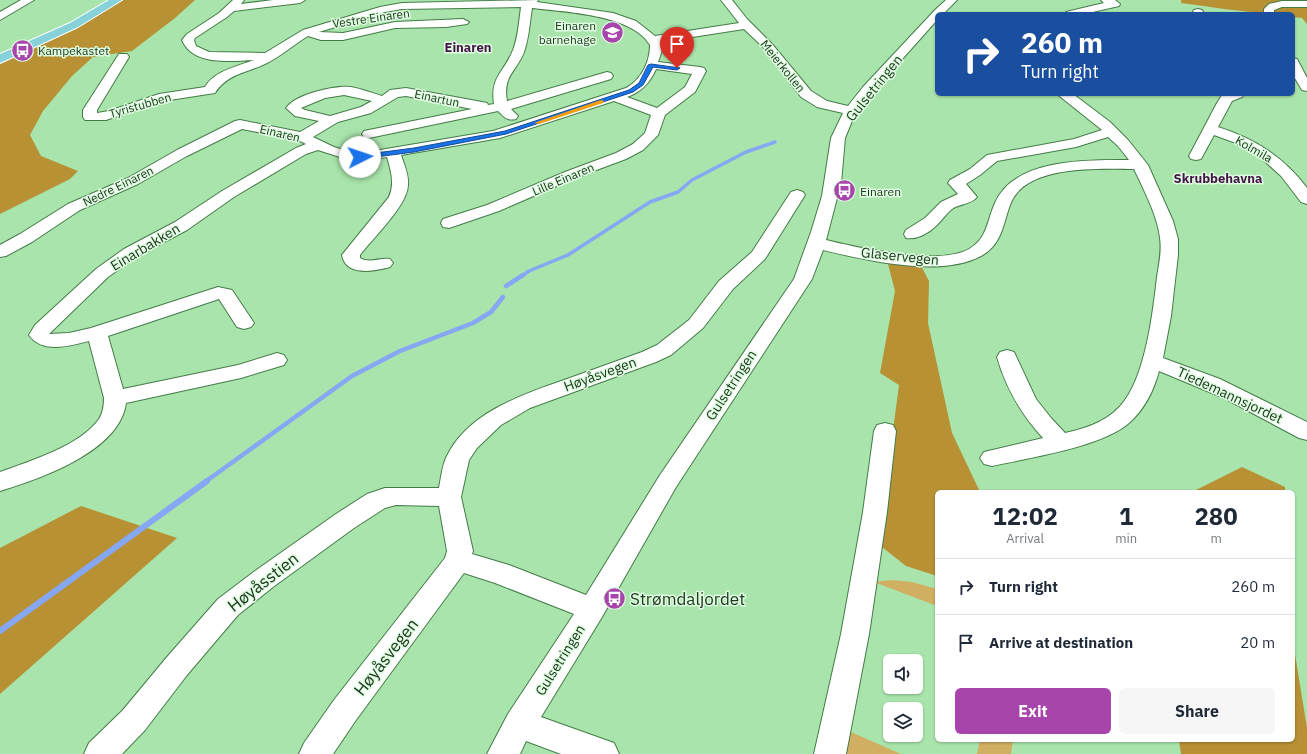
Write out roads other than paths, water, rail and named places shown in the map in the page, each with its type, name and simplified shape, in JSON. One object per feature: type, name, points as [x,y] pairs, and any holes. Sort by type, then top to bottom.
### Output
[{"type":"main road","points":[[0,59],[74,25],[117,0]]},
{"type":"street","points":[[0,17],[29,0]]},
{"type":"street","points":[[270,56],[208,56],[199,54],[193,50],[188,41],[189,38],[235,4],[300,0]]},
{"type":"street","name":"Meierkollen","points":[[726,0],[746,25],[768,46],[806,94],[822,104],[852,111]]},
{"type":"street","name":"Gulsetringen","points":[[941,12],[952,0]]},
{"type":"street","name":"Vestre Einaren","points":[[210,90],[213,84],[222,77],[262,61],[306,32],[397,6],[464,2],[530,2]]},
{"type":"street","points":[[496,108],[500,85],[505,73],[519,50],[530,2],[618,16],[628,21],[653,40],[746,25]]},
{"type":"street","points":[[1077,12],[1111,2],[1126,8]]},
{"type":"street","points":[[594,12],[607,4]]},
{"type":"street","points":[[1268,12],[1268,10],[1276,5],[1307,4]]},
{"type":"street","name":"Gulsetringen","points":[[503,754],[519,724],[592,609],[668,481],[803,279],[817,243],[829,202],[840,134],[852,111],[907,47],[935,18]]},
{"type":"street","name":"Vestre Einaren","points":[[306,32],[323,37],[341,38],[396,25],[463,22]]},
{"type":"street","name":"Einaren","points":[[240,124],[310,141],[338,153],[353,156],[393,153],[481,138],[530,125],[631,91],[641,84],[651,65],[656,50],[653,40]]},
{"type":"street","name":"Tyristubben","points":[[123,58],[90,110],[90,116],[116,113],[165,96],[210,90]]},
{"type":"street","points":[[615,97],[659,113],[690,89],[700,71],[651,65]]},
{"type":"street","points":[[1295,67],[1302,86]]},
{"type":"street","points":[[369,134],[496,108],[607,76]]},
{"type":"street","name":"Einartun","points":[[384,100],[344,90],[316,97],[297,104],[293,108],[300,113],[331,120],[366,110],[384,100],[395,93],[406,92],[465,104],[496,108]]},
{"type":"street","points":[[1067,96],[1087,96]]},
{"type":"street","points":[[992,458],[1083,436],[1098,431],[1122,417],[1137,399],[1152,361],[1164,300],[1169,240],[1164,217],[1140,165],[1100,120],[1067,96]]},
{"type":"street","points":[[1196,156],[1224,103],[1230,96]]},
{"type":"street","points":[[496,108],[530,125]]},
{"type":"street","name":"Lille Einaren","points":[[449,223],[493,208],[630,152],[638,147],[650,135],[659,113]]},
{"type":"street","name":"Einartun","points":[[310,141],[331,120]]},
{"type":"street","name":"Nedre Einaren","points":[[0,252],[26,238],[74,207],[133,181],[182,153],[240,124]]},
{"type":"street","name":"Kolmila","points":[[1210,129],[1236,138],[1263,152],[1285,170],[1307,199]]},
{"type":"street","points":[[985,201],[956,183],[975,172],[992,158],[1076,143],[1107,133],[1113,133]]},
{"type":"street","name":"Einarbakken","points":[[244,323],[225,294],[218,293],[96,333],[59,340],[44,340],[39,335],[42,329],[50,321],[102,273],[121,258],[181,226],[228,194],[302,151],[310,141]]},
{"type":"street","points":[[384,264],[362,266],[356,264],[352,260],[351,255],[389,208],[400,190],[399,177],[393,153]]},
{"type":"street","name":"Glaservegen","points":[[912,234],[931,222],[940,210],[947,205],[963,198],[985,201],[1004,198],[1014,186],[1023,180],[1044,172],[1070,167],[1140,165]]},
{"type":"street","name":"Høyåsvegen","points":[[315,754],[345,710],[447,578],[458,561],[460,551],[449,497],[458,458],[469,442],[493,420],[522,403],[664,350],[696,324],[726,285],[760,255],[797,195]]},
{"type":"street","name":"Glaservegen","points":[[817,243],[849,251],[916,260],[951,260],[975,252],[989,241],[985,201]]},
{"type":"street","points":[[0,482],[66,454],[88,441],[109,422],[115,406],[115,398],[96,333]]},
{"type":"street","points":[[1007,357],[1013,377],[1021,393],[1035,414],[1061,442]]},
{"type":"street","points":[[115,398],[241,371],[278,360]]},
{"type":"street","name":"Tiedemannsjordet","points":[[1152,361],[1193,375],[1246,400],[1307,432]]},
{"type":"street","points":[[830,754],[855,634],[875,512],[885,431]]},
{"type":"street","name":"Høyåsstien","points":[[100,754],[134,720],[228,607],[264,579],[345,521],[376,501],[385,497],[449,497]]},
{"type":"street","points":[[458,561],[500,573],[592,609]]},
{"type":"street","points":[[519,724],[603,754]]},
{"type":"waterway","points":[[522,276],[529,271],[568,255],[650,202],[678,192],[692,180],[746,152],[775,142]]},
{"type":"waterway","points":[[506,286],[523,275]]},
{"type":"waterway","points":[[205,482],[352,376],[400,351],[473,323],[491,312],[503,297]]},
{"type":"waterway","points":[[0,631],[207,481]]},
{"type":"place","name":"Einaren barnehage","points":[[612,32]]},
{"type":"place","name":"Kampekastet","points":[[22,50]]},
{"type":"place","name":"Einaren","points":[[844,191]]},
{"type":"place","name":"Strømdaljordet","points":[[615,599]]},
{"type":"district","name":"Einaren","points":[[468,47]]},
{"type":"district","name":"Skrubbehavna","points":[[1218,178]]}]
